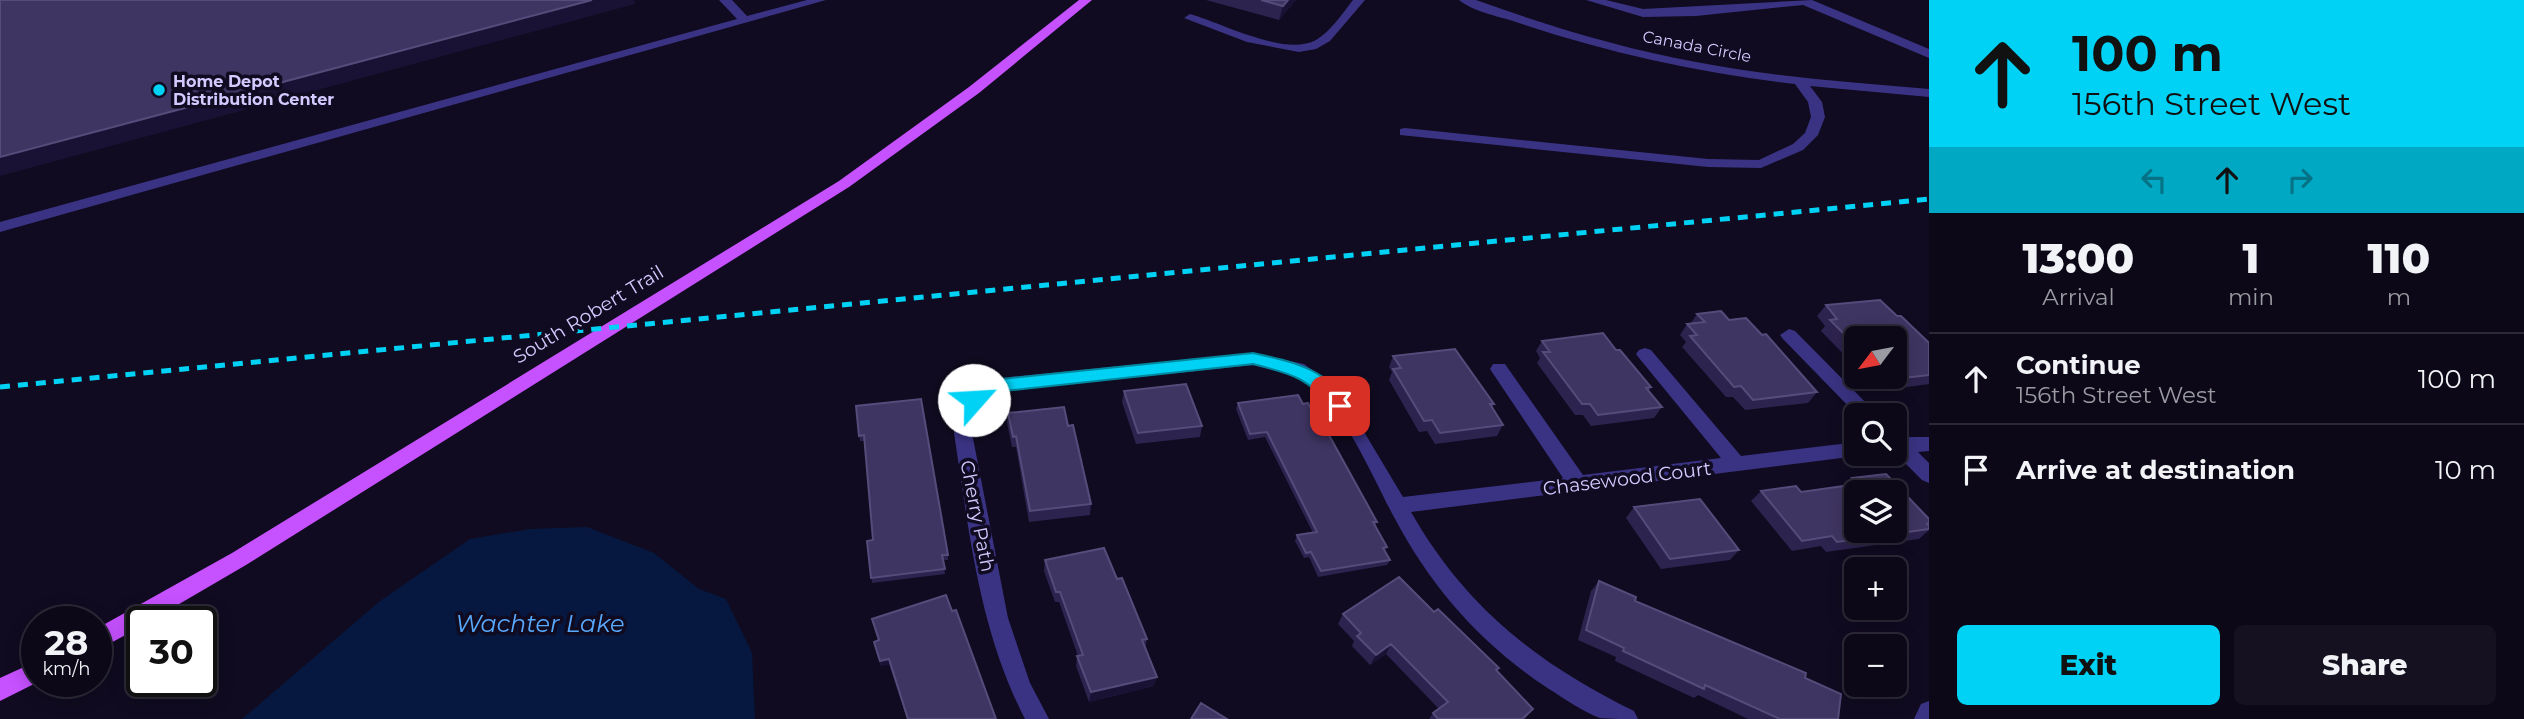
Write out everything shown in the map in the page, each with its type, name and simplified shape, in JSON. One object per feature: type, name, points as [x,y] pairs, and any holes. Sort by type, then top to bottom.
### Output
[{"type":"main road","name":"South Robert Trail","points":[[112,631],[239,559],[844,184],[963,98],[1086,0]]},
{"type":"main road","points":[[0,690],[21,679]]},
{"type":"street","points":[[724,0],[745,21]]},
{"type":"street","points":[[0,227],[820,0]]},
{"type":"street","points":[[1190,18],[1284,48],[1312,46],[1329,36],[1359,0]]},
{"type":"street","name":"Canada Circle","points":[[1465,0],[1551,30],[1708,68],[1929,93]]},
{"type":"street","points":[[1592,0],[1643,13],[1696,12],[1804,1],[1929,54]]},
{"type":"street","points":[[1405,131],[1708,163],[1761,164],[1798,147],[1811,135],[1818,117],[1815,102],[1799,80]]},
{"type":"street","points":[[1789,335],[1857,403]]},
{"type":"street","points":[[1645,354],[1737,464]]},
{"type":"street","name":"Cherry Path","points":[[1037,719],[1017,682],[997,617],[963,433],[965,415],[974,400],[1001,385],[1239,359],[1283,364],[1323,385],[1340,406],[1398,506]]},
{"type":"street","points":[[1499,369],[1578,484]]},
{"type":"street","points":[[1907,443],[1929,444]]},
{"type":"street","name":"Chasewood Court","points":[[1398,506],[1844,451]]},
{"type":"street","points":[[1907,454],[1929,475]]},
{"type":"street","points":[[1398,506],[1440,575],[1481,623],[1536,668],[1567,689],[1626,719]]},
{"type":"street","points":[[1926,719],[1929,712]]},
{"type":"water","name":"Wachter Lake","points":[[587,527],[654,553],[699,589],[726,599],[752,653],[755,719],[242,719],[380,601],[470,539],[530,529]]},
{"type":"building","name":"Home Depot Distribution Center","points":[[0,0],[592,0],[0,157]]},
{"type":"building","points":[[1261,0],[1288,0],[1283,6]]},
{"type":"building","points":[[1880,300],[1929,343],[1929,375],[1908,377],[1908,326],[1844,326],[1844,334],[1830,320],[1837,319],[1826,305]]},
{"type":"building","points":[[1721,311],[1729,320],[1746,318],[1762,335],[1766,334],[1817,392],[1753,400],[1741,386],[1734,387],[1690,336],[1697,335],[1687,324],[1705,322],[1697,314]]},
{"type":"building","points":[[1603,333],[1651,387],[1646,388],[1662,407],[1598,415],[1590,404],[1582,404],[1543,352],[1550,352],[1542,341]]},
{"type":"building","points":[[1455,349],[1494,404],[1490,404],[1503,425],[1440,433],[1432,420],[1424,421],[1393,369],[1401,368],[1393,356]]},
{"type":"building","points":[[1186,384],[1202,426],[1138,433],[1124,391]]},
{"type":"building","points":[[1298,395],[1303,404],[1308,403],[1316,418],[1319,417],[1377,522],[1373,522],[1387,547],[1383,548],[1390,560],[1321,571],[1311,552],[1306,553],[1297,535],[1317,532],[1267,432],[1250,434],[1238,403]]},
{"type":"building","points":[[921,399],[948,555],[942,555],[945,569],[871,578],[867,541],[873,540],[864,435],[859,436],[856,406]]},
{"type":"building","points":[[1064,407],[1068,426],[1073,425],[1091,504],[1030,511],[1016,436],[1013,437],[1008,413]]},
{"type":"building","points":[[1886,474],[1892,480],[1852,478]]},
{"type":"building","points":[[1796,486],[1801,492],[1844,486],[1844,541],[1837,542],[1832,536],[1802,541],[1761,491]]},
{"type":"building","points":[[1907,496],[1929,519],[1929,529],[1907,532]]},
{"type":"building","points":[[1700,499],[1739,550],[1670,559],[1634,507]]},
{"type":"building","points":[[1104,548],[1117,579],[1122,578],[1147,639],[1142,640],[1157,677],[1091,692],[1077,656],[1083,655],[1045,560]]},
{"type":"building","points":[[1399,577],[1434,612],[1438,609],[1499,668],[1496,670],[1533,709],[1522,719],[1438,719],[1433,713],[1448,702],[1391,644],[1376,655],[1357,636],[1361,633],[1343,614]]},
{"type":"building","points":[[1599,581],[1636,597],[1635,601],[1806,673],[1805,678],[1841,694],[1838,719],[1780,719],[1705,685],[1704,689],[1623,651],[1624,648],[1586,630]]},
{"type":"building","points":[[946,595],[952,611],[956,610],[996,719],[908,719],[889,659],[880,661],[874,642],[879,640],[872,619]]},
{"type":"building","points":[[1201,703],[1227,719],[1191,719]]},
{"type":"railway","points":[[0,387],[1929,199]]},
{"type":"place","name":"Home Depot Distribution Center","points":[[159,90]]},
{"type":"route","points":[[974,400],[1001,385],[1253,359],[1268,360],[1297,369],[1323,385],[1340,406]]}]
